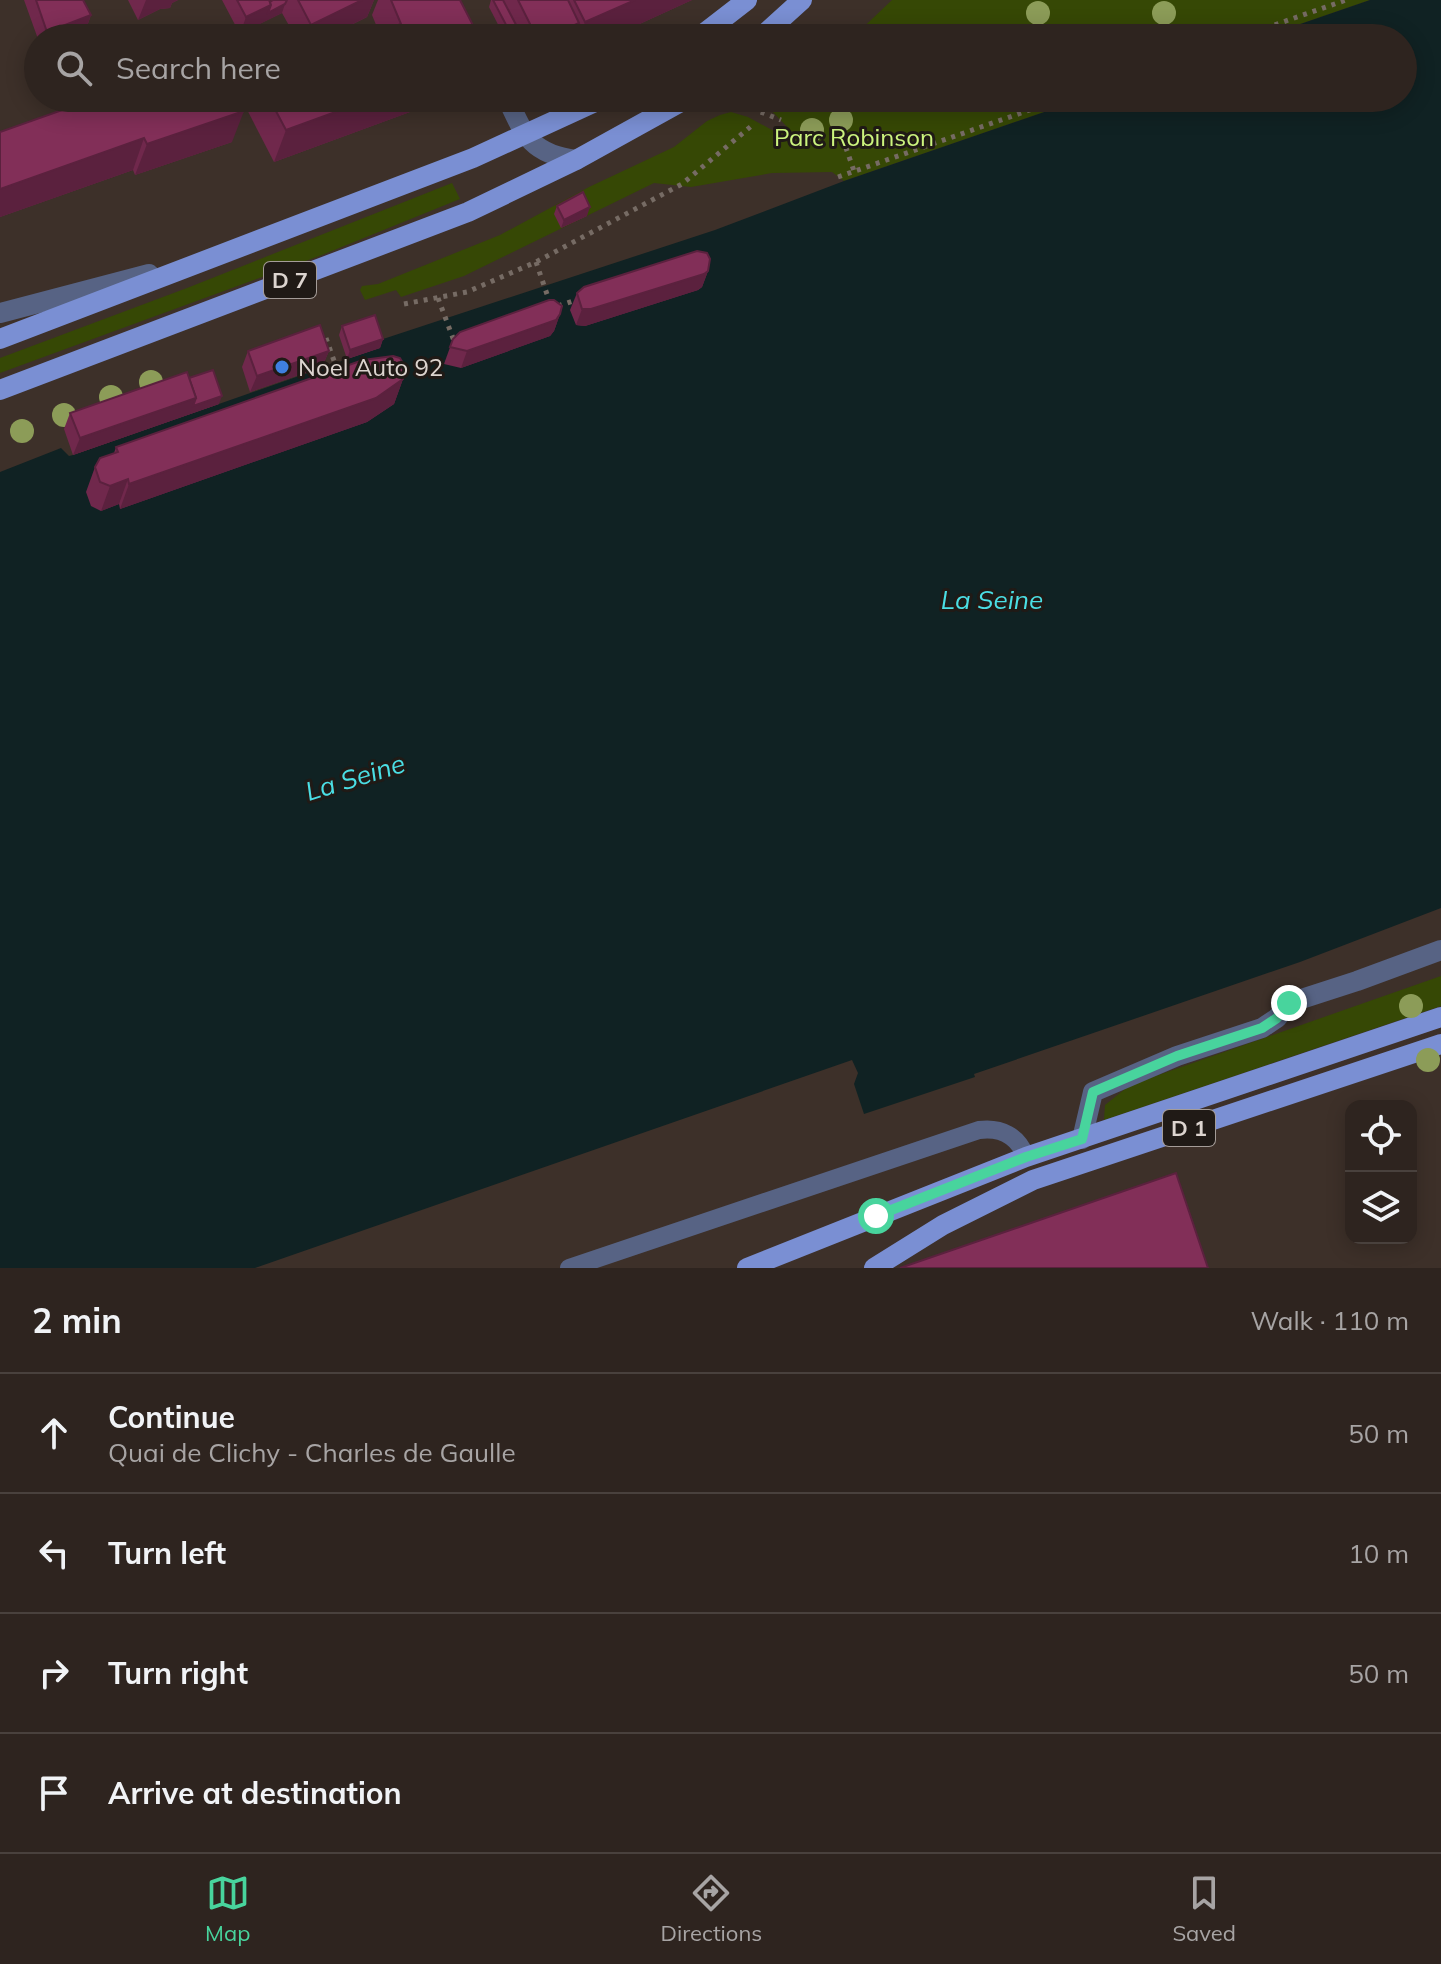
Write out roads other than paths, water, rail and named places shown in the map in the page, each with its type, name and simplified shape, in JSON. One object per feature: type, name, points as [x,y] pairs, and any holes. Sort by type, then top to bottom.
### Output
[{"type":"main road","points":[[716,24],[747,0]]},
{"type":"main road","points":[[775,24],[802,0]]},
{"type":"main road","name":"D 7","points":[[0,339],[473,158],[574,112]]},
{"type":"main road","name":"D 7","points":[[0,390],[468,212],[576,160],[663,112]]},
{"type":"main road","name":"D 1","points":[[747,1268],[1026,1157],[1441,1017]]},
{"type":"main road","name":"D 1","points":[[874,1268],[943,1225],[1033,1180],[1441,1044]]},
{"type":"street","points":[[513,112],[524,135],[538,148],[551,155],[576,160]]},
{"type":"street","points":[[0,313],[223,256]]},
{"type":"street","points":[[1082,1139],[1093,1092],[1177,1056],[1262,1028],[1277,1018],[1289,1003],[1441,950]]},
{"type":"lane","points":[[569,1268],[979,1130],[993,1128],[1006,1132],[1021,1146],[1026,1157]]},
{"type":"water","name":"La Seine","points":[[1370,0],[1441,0],[1441,908],[1300,962],[864,1114],[854,1084],[858,1073],[852,1060],[255,1268],[0,1268],[0,472],[61,448],[69,456],[73,455],[379,348],[377,341],[715,230],[844,181],[1044,112],[1417,112],[1417,24],[1301,24]]},
{"type":"place","name":"Noel Auto 92","points":[[282,367]]},
{"type":"park label","name":"Parc Robinson","points":[[854,137]]}]
